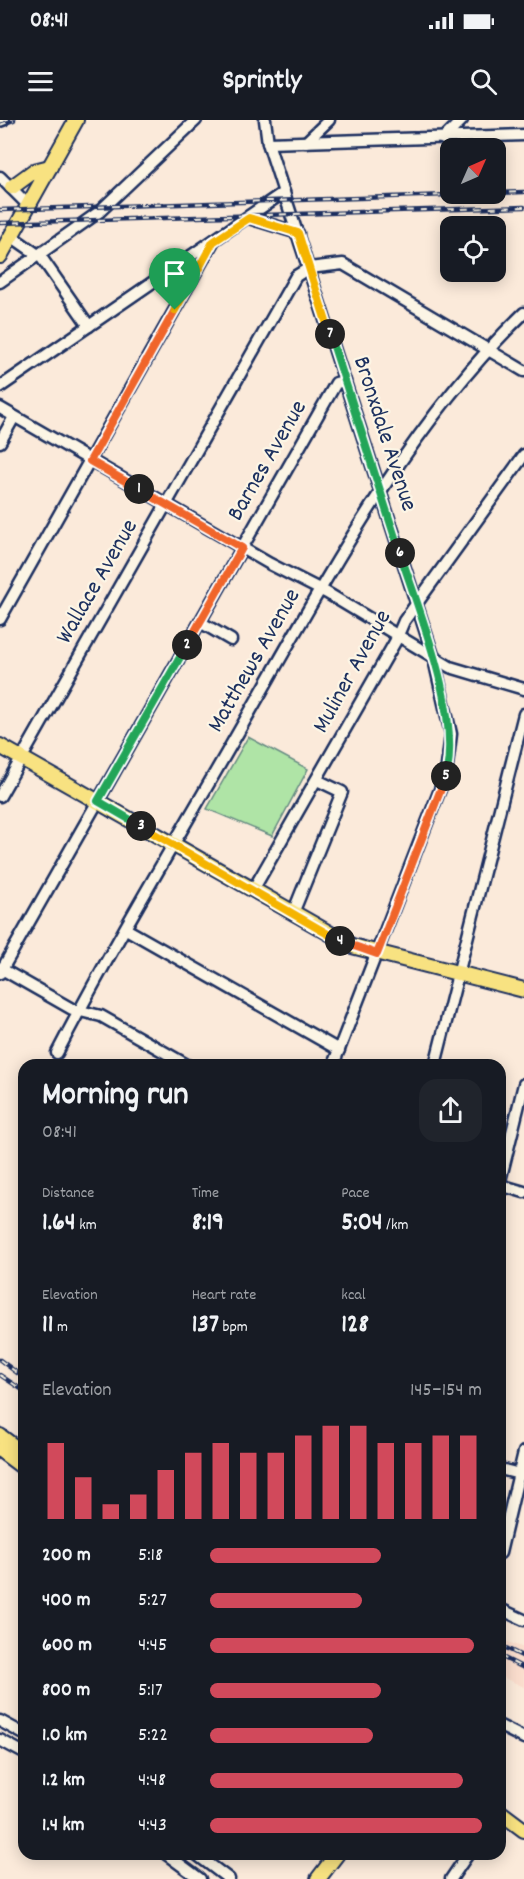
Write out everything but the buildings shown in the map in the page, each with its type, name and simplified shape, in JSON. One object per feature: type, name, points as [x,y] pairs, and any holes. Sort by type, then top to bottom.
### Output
[{"type":"main road","points":[[0,256],[76,120]]},
{"type":"main road","points":[[12,188],[34,171],[50,167]]},
{"type":"main road","points":[[0,746],[352,946],[524,990]]},
{"type":"main road","points":[[0,1436],[18,1455]]},
{"type":"main road","points":[[0,1450],[18,1458]]},
{"type":"main road","points":[[506,1816],[524,1830]]},
{"type":"main road","points":[[318,1879],[332,1860]]},
{"type":"street","points":[[0,282],[106,206],[196,120]]},
{"type":"street","name":"Bronxdale Avenue","points":[[265,120],[268,142],[417,603],[451,734],[446,774],[335,1059]]},
{"type":"street","points":[[306,142],[329,120]]},
{"type":"street","points":[[443,138],[462,120]]},
{"type":"street","points":[[462,138],[524,135]]},
{"type":"street","points":[[268,142],[440,139]]},
{"type":"street","points":[[0,177],[29,206]]},
{"type":"street","points":[[0,387],[284,192]]},
{"type":"street","points":[[249,218],[298,233]]},
{"type":"street","points":[[11,236],[39,255],[89,326]]},
{"type":"street","points":[[0,619],[213,242]]},
{"type":"street","points":[[309,268],[343,264],[524,370]]},
{"type":"street","name":"Wallace Avenue","points":[[0,796],[296,276],[309,268]]},
{"type":"street","name":"Matthews Avenue","points":[[57,1053],[320,589],[380,491],[487,349],[524,313]]},
{"type":"street","name":"Barnes Avenue","points":[[1,970],[336,383],[345,381]]},
{"type":"street","points":[[0,408],[166,505],[320,589],[459,670],[524,689]]},
{"type":"street","points":[[0,442],[14,417]]},
{"type":"street","name":"Muliner Avenue","points":[[253,890],[417,603],[524,455]]},
{"type":"street","points":[[200,622],[231,640]]},
{"type":"street","points":[[437,1059],[524,714]]},
{"type":"street","points":[[293,913],[342,792],[316,780]]},
{"type":"street","points":[[126,929],[339,1050]]},
{"type":"street","points":[[1,970],[79,1012],[101,1016],[176,1059]]},
{"type":"street","points":[[506,1156],[524,1084]]},
{"type":"street","points":[[506,1187],[524,1192]]},
{"type":"street","points":[[506,1531],[521,1475],[524,1452]]},
{"type":"street","points":[[506,1471],[521,1475]]},
{"type":"street","points":[[506,1612],[524,1620]]},
{"type":"street","points":[[0,1721],[18,1731]]},
{"type":"street","points":[[506,1729],[524,1738]]},
{"type":"street","points":[[0,1740],[18,1750]]},
{"type":"street","points":[[174,1860],[195,1877]]},
{"type":"street","points":[[195,1860],[195,1877]]},
{"type":"street","points":[[203,1860],[229,1879]]},
{"type":"street","points":[[451,1879],[464,1860]]},
{"type":"shaded area","points":[[506,1641],[524,1648],[524,1687],[506,1679]]},
{"type":"green space","points":[[248,737],[308,769],[272,836],[207,809]]},
{"type":"railway","points":[[0,125],[14,120]]},
{"type":"railway","points":[[506,193],[524,192]]},
{"type":"railway","points":[[0,210],[440,195]]},
{"type":"railway","points":[[0,223],[524,207]]},
{"type":"railway","points":[[0,1360],[18,1374]]},
{"type":"railway","points":[[0,1375],[18,1387]]},
{"type":"railway","points":[[506,1648],[524,1657]]},
{"type":"railway","points":[[506,1659],[524,1668]]},
{"type":"route","points":[[249,218],[298,233],[417,603],[451,734],[446,774],[377,954],[363,951],[343,942],[98,801],[242,548],[90,461],[175,310],[213,242],[249,218]]}]
